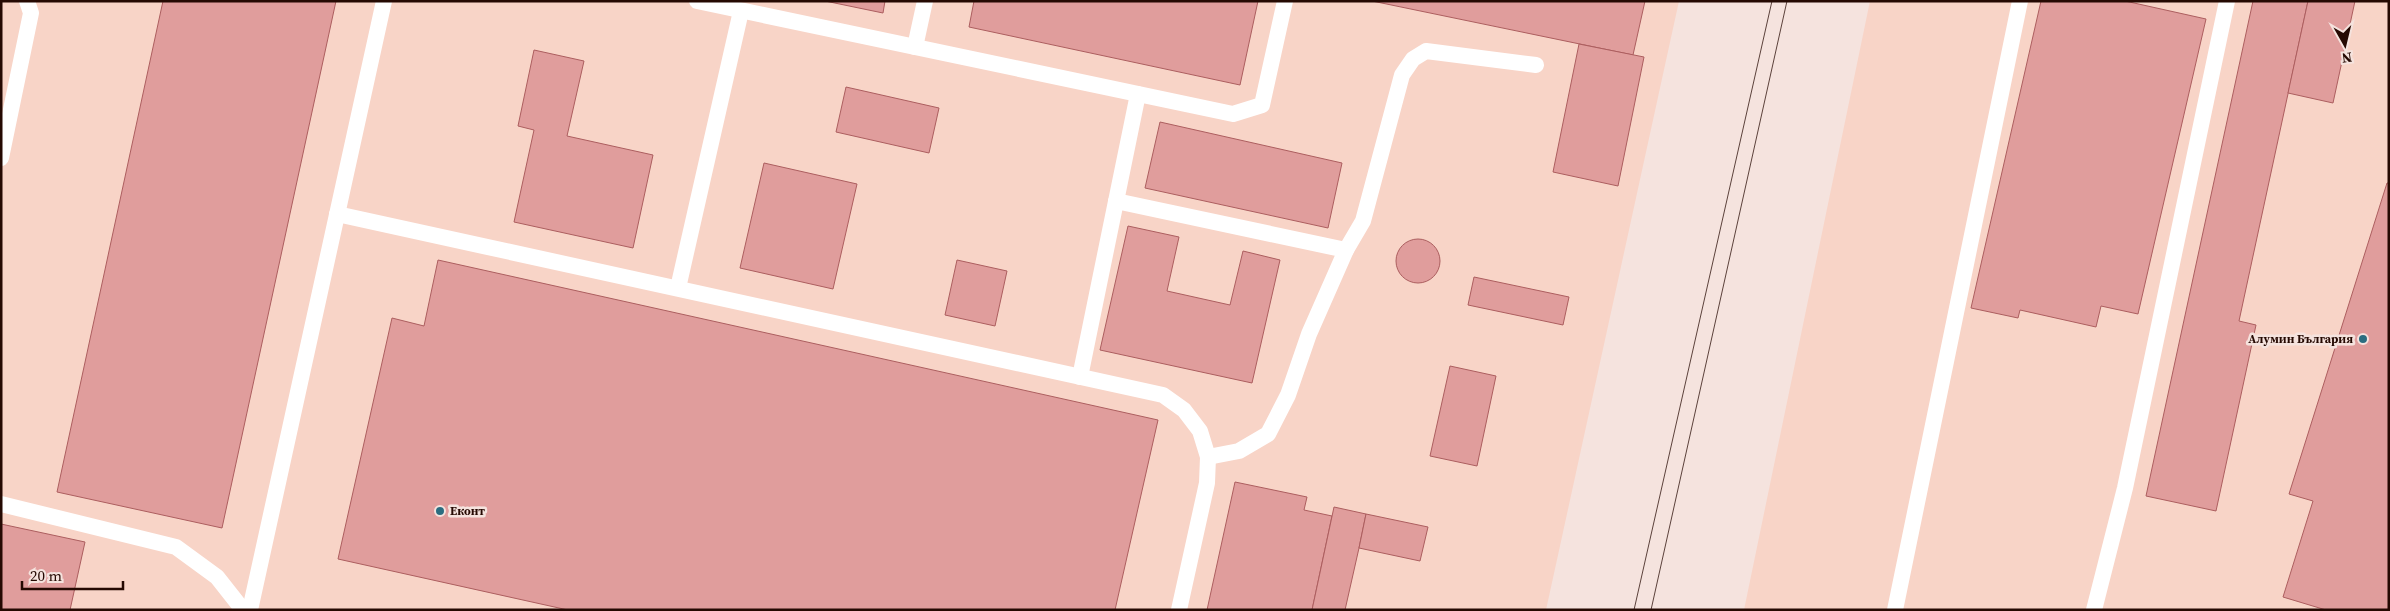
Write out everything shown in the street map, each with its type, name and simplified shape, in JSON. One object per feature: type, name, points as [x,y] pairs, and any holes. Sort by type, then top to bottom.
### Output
[{"type":"lane","points":[[1,158],[31,13],[27,1]]},
{"type":"lane","points":[[250,610],[384,1]]},
{"type":"lane","points":[[697,1],[1233,114],[1262,105],[1285,1]]},
{"type":"lane","points":[[915,47],[925,1]]},
{"type":"lane","points":[[1895,610],[2020,1]]},
{"type":"lane","points":[[2094,610],[2124,488],[2227,1]]},
{"type":"lane","points":[[678,288],[741,11]]},
{"type":"lane","points":[[1208,457],[1239,451],[1268,434],[1288,395],[1309,334],[1346,250],[1363,221],[1402,76],[1413,58],[1426,50],[1536,64]]},
{"type":"lane","points":[[1080,376],[1138,94]]},
{"type":"lane","points":[[1116,201],[1346,250]]},
{"type":"lane","points":[[337,214],[1163,395],[1184,410],[1195,424],[1200,431],[1208,457],[1207,483],[1179,610]]},
{"type":"lane","points":[[1,504],[176,547],[217,577],[243,610]]},
{"type":"shaded area","points":[[1,1],[1679,1],[1546,610],[1,610]]},
{"type":"shaded area","points":[[1870,1],[2389,1],[2389,610],[1744,610]]},
{"type":"building","points":[[163,1],[336,1],[222,528],[57,492]]},
{"type":"building","points":[[825,1],[885,1],[883,13]]},
{"type":"building","points":[[974,1],[1258,1],[1240,85],[969,27]]},
{"type":"building","points":[[1372,1],[1645,1],[1633,55]]},
{"type":"building","points":[[2041,1],[2125,1],[2206,19],[2138,314],[2101,306],[2096,327],[2020,310],[2018,318],[1971,308]]},
{"type":"building","points":[[2253,1],[2308,1],[2239,321],[2256,325],[2216,511],[2146,496]]},
{"type":"building","points":[[2308,1],[2355,1],[2333,103],[2288,93]]},
{"type":"building","points":[[1579,44],[1644,57],[1618,186],[1553,172]]},
{"type":"building","points":[[534,50],[584,61],[567,136],[653,155],[633,248],[514,222],[534,130],[518,126]]},
{"type":"building","points":[[846,87],[939,108],[929,153],[836,132]]},
{"type":"building","points":[[1160,122],[1342,163],[1328,228],[1145,188]]},
{"type":"building","points":[[764,163],[857,184],[833,289],[740,268]]},
{"type":"building","name":"Алумин България","points":[[2387,183],[2389,183],[2389,610],[2326,610],[2283,597],[2313,501],[2289,494]]},
{"type":"building","points":[[1128,226],[1179,237],[1167,291],[1230,305],[1243,251],[1280,260],[1252,383],[1100,350]]},
{"type":"building","points":[[1418,239],[1430,243],[1436,249],[1440,261],[1436,273],[1430,279],[1418,283],[1406,279],[1400,273],[1396,261],[1400,249],[1406,243]]},
{"type":"building","points":[[438,260],[1158,420],[1115,610],[568,610],[338,559],[392,318],[424,326]]},
{"type":"building","points":[[957,260],[1007,271],[995,326],[945,315]]},
{"type":"building","points":[[1474,277],[1569,297],[1563,325],[1468,305]]},
{"type":"building","points":[[1450,366],[1496,376],[1477,466],[1430,456]]},
{"type":"building","points":[[1235,482],[1307,497],[1304,510],[1332,516],[1312,610],[1207,610]]},
{"type":"building","points":[[1334,507],[1366,514],[1359,548],[1345,610],[1312,610]]},
{"type":"building","points":[[1366,514],[1428,527],[1420,561],[1359,548]]},
{"type":"building","points":[[1,524],[85,542],[70,610],[1,610]]},
{"type":"tram line","points":[[1634,610],[1772,1]]},
{"type":"tram line","points":[[1651,610],[1787,1]]},
{"type":"place","name":"Алумин България","points":[[2363,339]]},
{"type":"place","name":"Еконт","points":[[440,511]]}]
